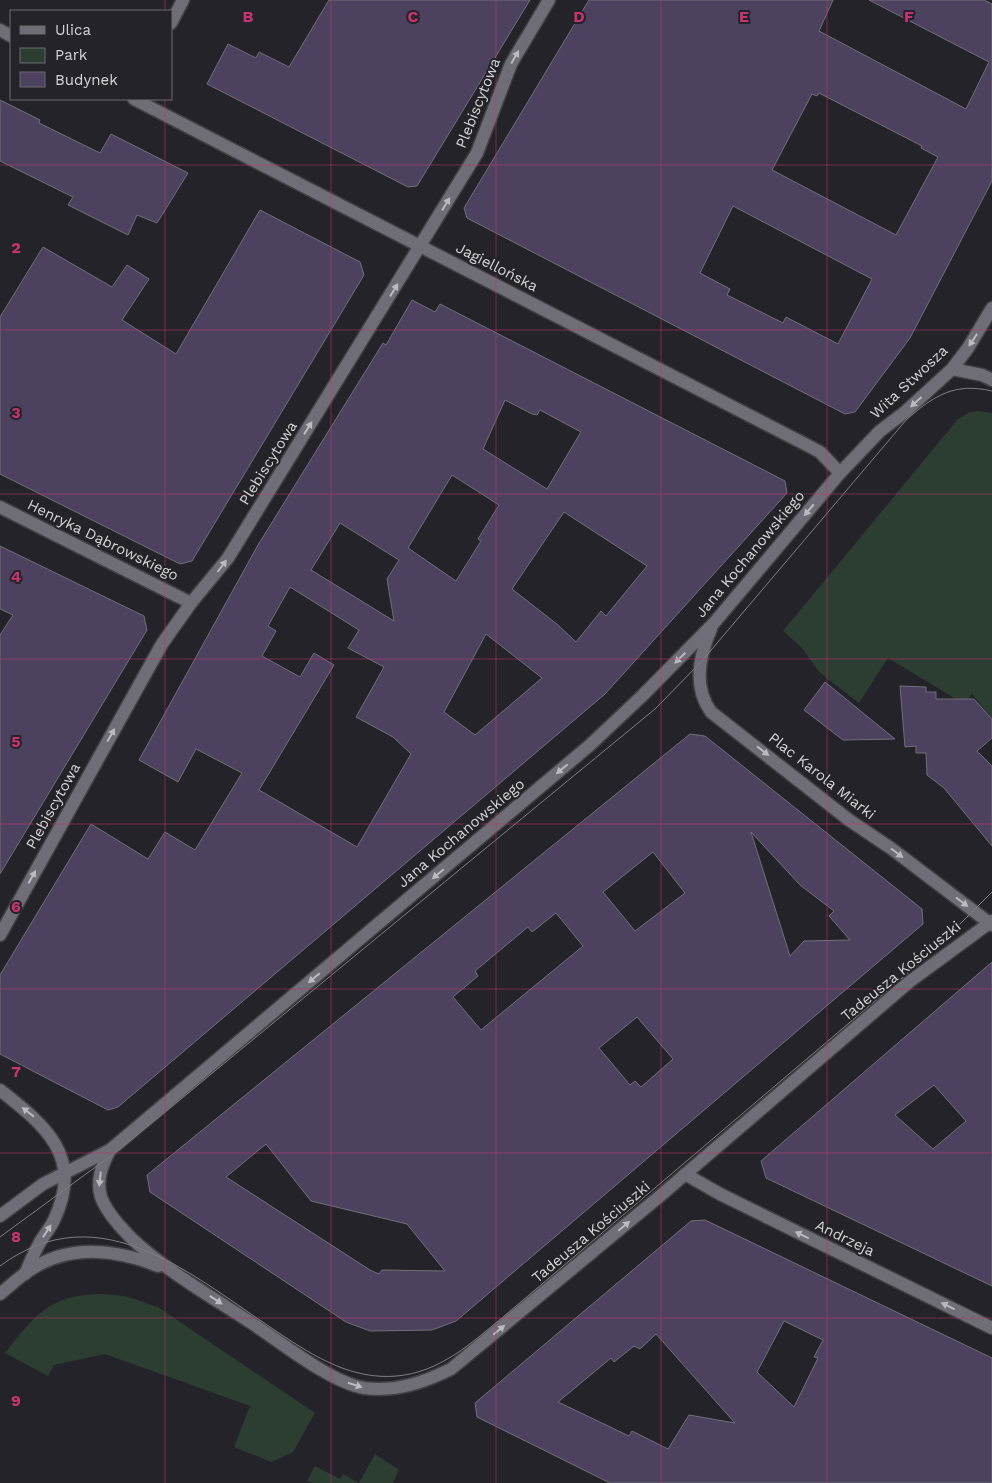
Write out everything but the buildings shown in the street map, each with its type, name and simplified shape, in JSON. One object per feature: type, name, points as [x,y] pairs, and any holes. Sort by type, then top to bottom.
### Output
[{"type":"street","points":[[172,21],[183,0]]},
{"type":"street","name":"Plebiscytowa","points":[[0,935],[162,644],[191,603],[228,558],[477,153],[511,64],[549,0]]},
{"type":"street","name":"Jagiellońska","points":[[136,100],[820,452],[840,472]]},
{"type":"street","name":"Wita Stwosza","points":[[840,472],[880,431],[952,369],[978,333],[992,308]]},
{"type":"street","points":[[952,369],[982,375],[992,380]]},
{"type":"street","name":"Jana Kochanowskiego","points":[[0,1216],[43,1184],[110,1150],[590,745],[642,696],[714,623],[840,472]]},
{"type":"street","name":"Henryka Dąbrowskiego","points":[[0,507],[191,603]]},
{"type":"street","name":"Plac Karola Miarki","points":[[714,623],[708,636],[699,678],[700,691],[711,712],[849,820],[892,849],[991,923]]},
{"type":"street","name":"Tadeusza Kościuszki","points":[[110,1150],[103,1163],[98,1181],[107,1208],[139,1246],[176,1273],[311,1363],[342,1381],[362,1387],[384,1389],[406,1387],[429,1380],[451,1369],[685,1174],[909,982],[991,923]]},
{"type":"street","points":[[0,1090],[37,1118],[54,1140],[61,1154],[65,1182],[60,1205],[24,1274],[0,1294]]},
{"type":"street","name":"Andrzeja","points":[[685,1174],[720,1194],[992,1328]]},
{"type":"street","name":"Tadeusza Kościuszki","points":[[24,1274],[58,1257],[86,1250],[107,1251],[136,1256],[176,1273]]},
{"type":"green space","points":[[970,412],[992,413],[992,718],[972,694],[964,704],[888,658],[859,703],[820,673],[801,647],[783,631],[958,419]]},
{"type":"green space","points":[[83,1295],[125,1296],[158,1307],[315,1413],[293,1452],[271,1462],[234,1447],[250,1406],[105,1354],[54,1365],[48,1376],[5,1353],[35,1318],[56,1303]]},
{"type":"green space","points":[[375,1454],[399,1470],[393,1483],[359,1483]]},
{"type":"green space","points":[[315,1466],[340,1479],[343,1474],[359,1483],[313,1483],[307,1481]]},
{"type":"tram line","points":[[0,1237],[120,1149],[655,709],[701,662],[907,419],[926,404],[945,393],[966,388],[992,391]]},
{"type":"tram line","points":[[0,1266],[38,1245],[74,1237],[111,1240],[146,1251],[180,1268],[293,1342],[335,1365],[365,1374],[380,1376],[397,1376],[427,1369],[441,1363],[466,1347],[502,1318],[929,955],[992,892]]}]
